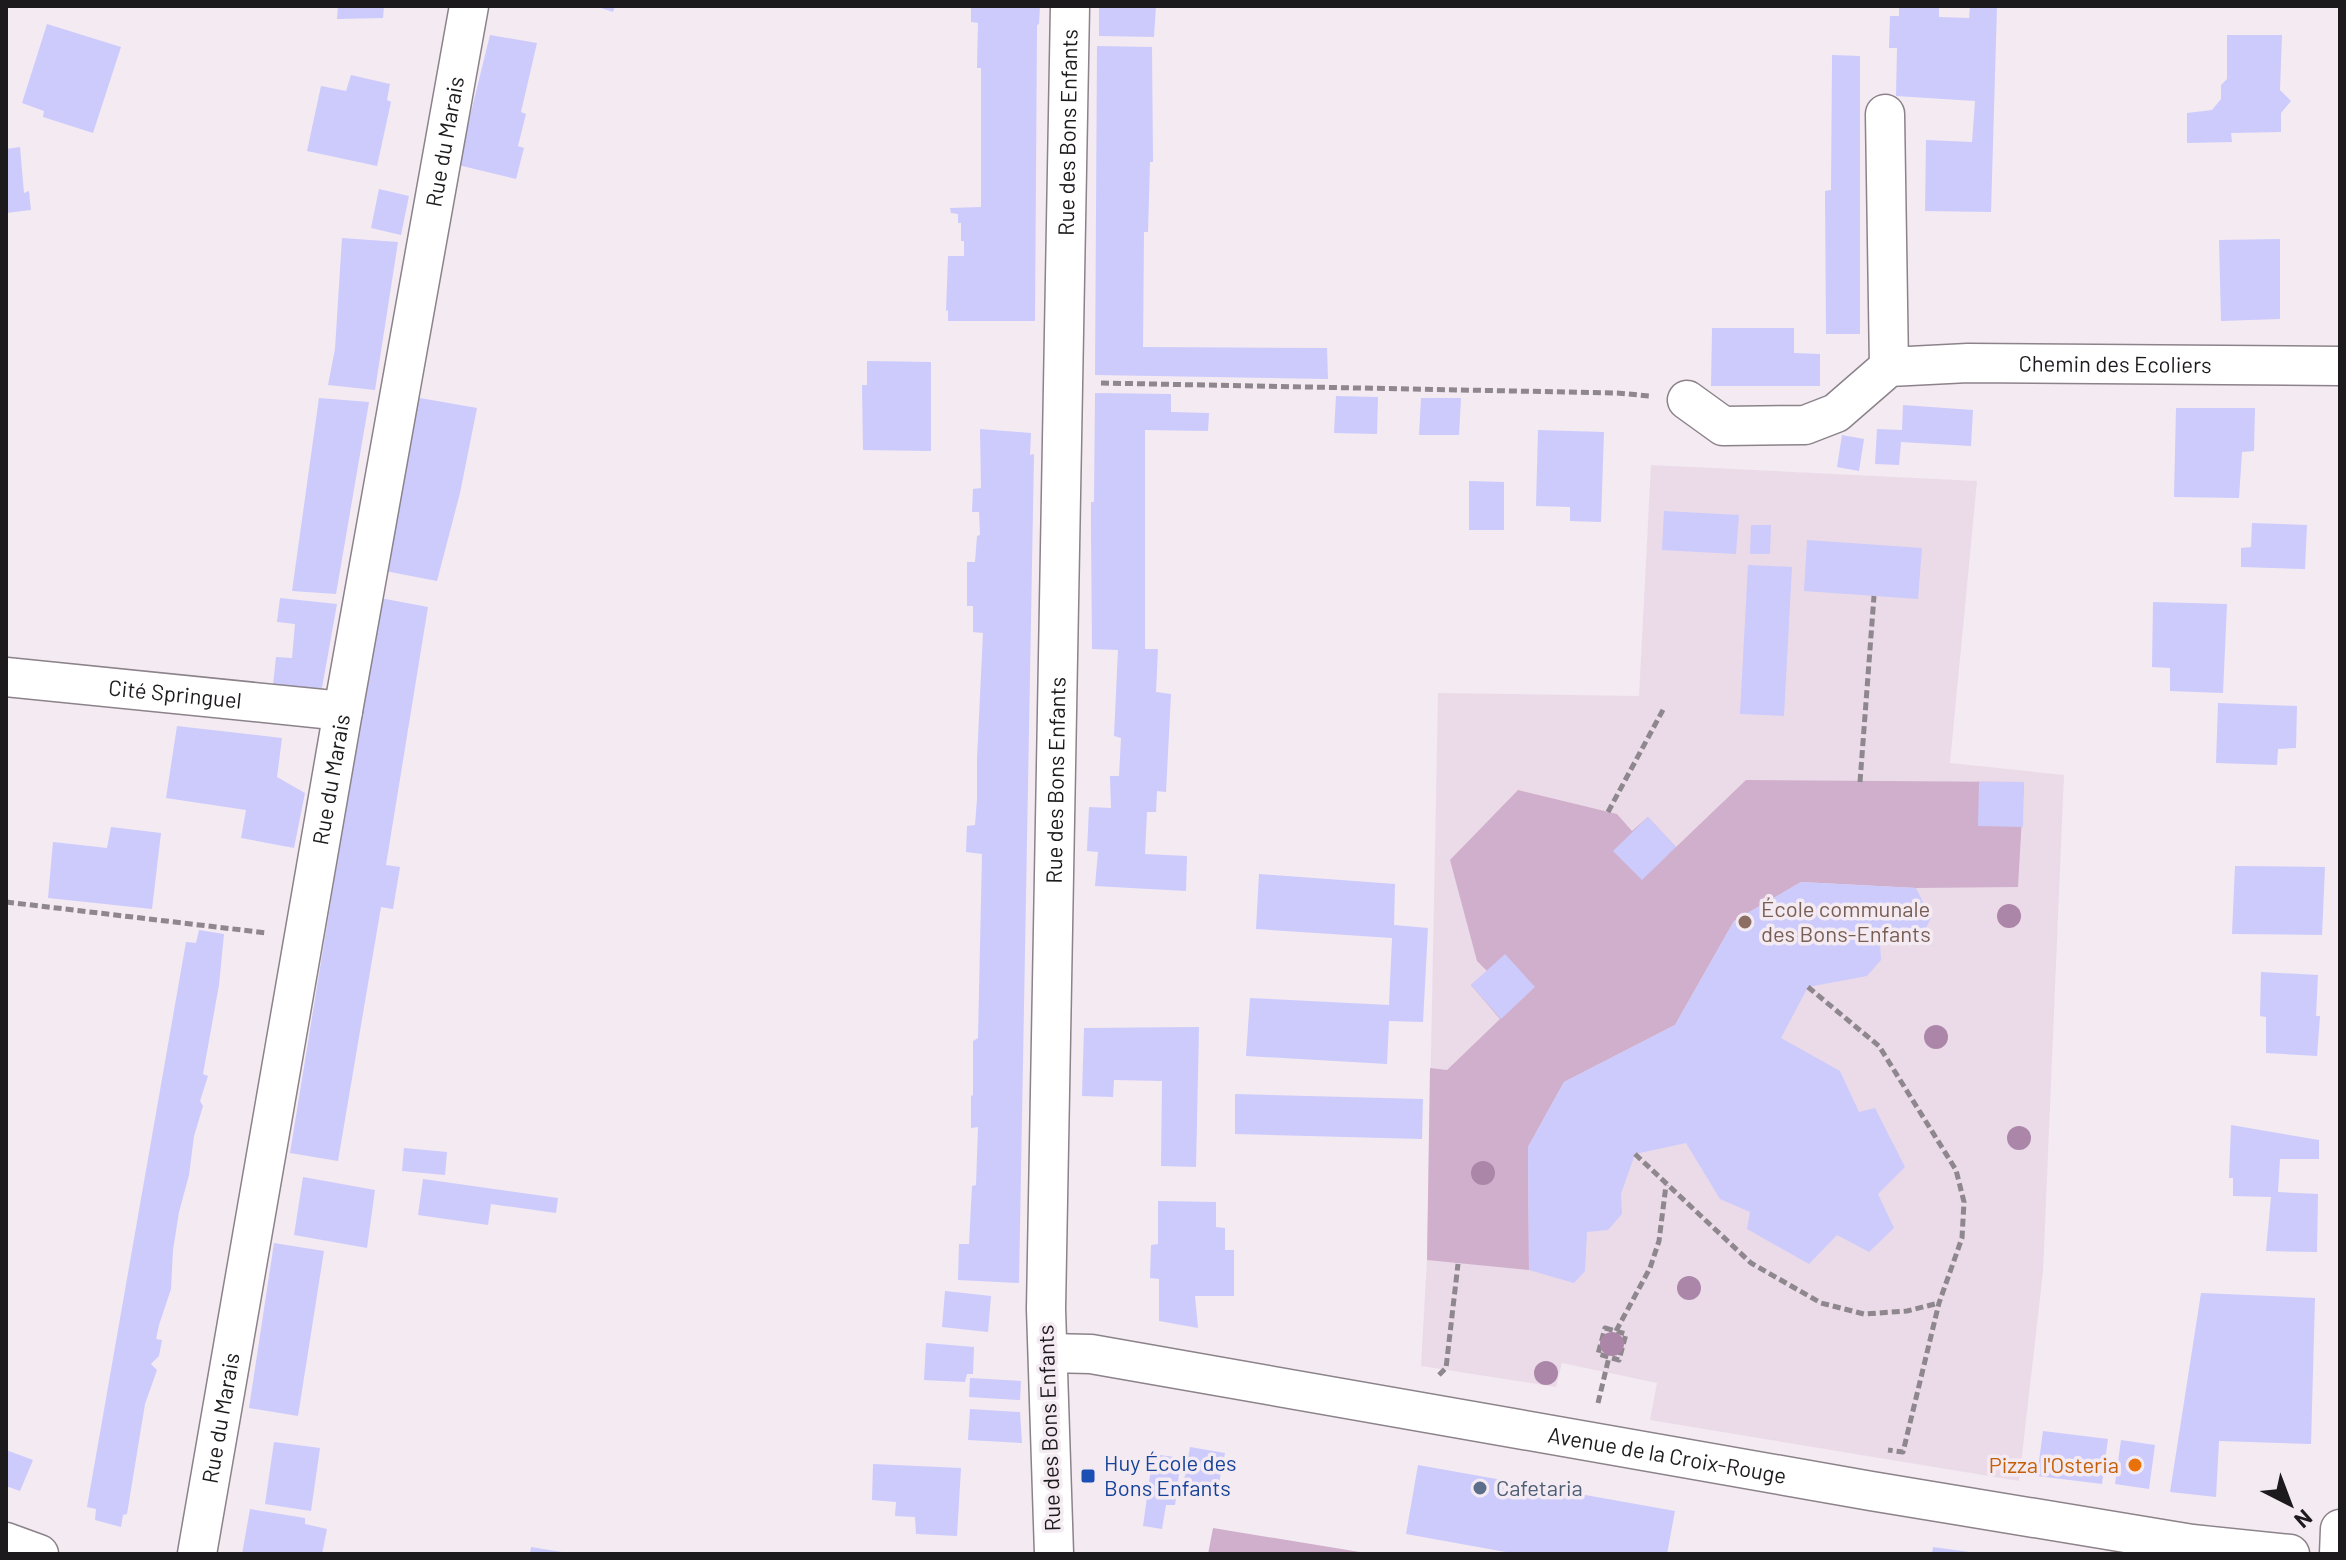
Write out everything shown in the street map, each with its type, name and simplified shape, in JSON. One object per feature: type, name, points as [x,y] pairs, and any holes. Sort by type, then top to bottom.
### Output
[{"type":"street","name":"Rue du Marais","points":[[197,1554],[469,6]]},
{"type":"street","name":"Rue des Bons Enfants","points":[[1054,1554],[1046,1293],[1070,6]]},
{"type":"street","points":[[1687,400],[1723,426],[1805,425],[1836,413],[1889,367],[1885,114]]},
{"type":"street","name":"Chemin des Ecoliers","points":[[1889,367],[1968,363],[2340,366]]},
{"type":"street","name":"Cité Springuel","points":[[6,677],[343,711]]},
{"type":"street","name":"Avenue de la Croix-Rouge","points":[[1048,1353],[1091,1354],[1871,1491],[2180,1542],[2290,1554]]},
{"type":"street","points":[[2339,1554],[2340,1529]]},
{"type":"street","points":[[6,1542],[39,1554]]},
{"type":"path","points":[[1063,383],[1617,393],[1687,400]]},
{"type":"path","points":[[1860,782],[1874,596]]},
{"type":"path","points":[[1608,812],[1664,708]]},
{"type":"path","points":[[6,902],[304,938]]},
{"type":"path","points":[[1808,987],[1879,1046],[1956,1170],[1964,1202],[1962,1238],[1939,1303],[1903,1452],[1878,1448],[1871,1491]]},
{"type":"path","points":[[1635,1154],[1751,1263],[1821,1303],[1864,1314],[1907,1311],[1939,1303]]},
{"type":"path","points":[[1616,1331],[1650,1268],[1659,1241],[1667,1184]]},
{"type":"path","points":[[1446,1368],[1458,1264]]},
{"type":"path","points":[[1605,1328],[1616,1331],[1626,1334],[1619,1360],[1598,1354],[1605,1328]]},
{"type":"path","points":[[1598,1403],[1609,1357]]},
{"type":"shaded area","name":"École communale des Bons-Enfants","points":[[1651,465],[1977,481],[1950,763],[2064,775],[2043,1272],[2019,1481],[1650,1420],[1657,1383],[1562,1363],[1556,1387],[1421,1366],[1427,1260],[1438,693],[1639,696]]},
{"type":"shaded area","points":[[1746,780],[2024,782],[2018,887],[1916,888],[1801,882],[1734,921],[1675,1025],[1564,1082],[1528,1147],[1529,1270],[1427,1260],[1430,1068],[1447,1070],[1500,1019],[1471,985],[1487,971],[1477,961],[1450,860],[1518,790],[1617,814],[1632,831],[1648,817],[1676,847]]},
{"type":"shaded area","points":[[1213,1528],[1372,1554],[1208,1554]]},
{"type":"building","points":[[338,6],[384,6],[383,18],[337,19]]},
{"type":"building","points":[[595,6],[615,6],[613,12]]},
{"type":"building","points":[[971,6],[1040,6],[1037,25],[1035,321],[948,321],[948,256],[964,256],[961,223],[958,223],[958,214],[951,213],[950,208],[981,207],[981,68],[977,68],[978,23],[971,22]]},
{"type":"building","points":[[1099,6],[1156,6],[1154,37],[1099,36]]},
{"type":"building","points":[[1899,6],[1939,6],[1939,17],[1969,18],[1970,6],[1997,6],[1991,212],[1925,211],[1926,140],[1972,142],[1975,101],[1896,96],[1897,48],[1889,48],[1890,16],[1899,16]]},
{"type":"building","points":[[47,24],[121,47],[93,133],[43,117],[44,111],[22,103]]},
{"type":"building","points":[[490,35],[537,43],[521,112],[526,114],[518,146],[524,148],[516,179],[458,165]]},
{"type":"building","points":[[2227,35],[2282,35],[2280,90],[2291,101],[2281,113],[2281,132],[2231,133],[2232,142],[2187,143],[2187,113],[2212,110],[2221,99],[2221,85],[2227,79]]},
{"type":"building","points":[[1097,46],[1152,47],[1153,162],[1150,162],[1148,232],[1144,232],[1143,347],[1327,348],[1328,379],[1095,375]]},
{"type":"building","points":[[1832,55],[1860,56],[1860,334],[1826,334],[1825,191],[1831,190]]},
{"type":"building","points":[[351,75],[390,84],[387,100],[391,102],[377,166],[307,151],[321,86],[346,91]]},
{"type":"building","points":[[20,147],[24,193],[29,191],[31,210],[6,213],[6,149]]},
{"type":"building","points":[[379,189],[409,196],[401,235],[371,228]]},
{"type":"building","points":[[342,238],[398,242],[375,390],[328,385],[335,349]]},
{"type":"building","points":[[2280,239],[2280,319],[2221,321],[2219,240]]},
{"type":"building","points":[[1712,328],[1794,328],[1794,353],[1820,354],[1820,386],[1711,386]]},
{"type":"building","points":[[867,361],[931,362],[931,451],[863,450],[862,385],[867,385]]},
{"type":"building","points":[[1095,393],[1171,394],[1171,412],[1209,413],[1208,431],[1145,430],[1145,649],[1158,649],[1156,692],[1171,694],[1166,792],[1157,791],[1156,812],[1147,812],[1145,854],[1187,856],[1186,891],[1095,886],[1098,852],[1087,851],[1089,807],[1111,808],[1110,776],[1119,776],[1121,738],[1114,736],[1118,650],[1092,649],[1091,502],[1094,502]]},
{"type":"building","points":[[1336,396],[1378,397],[1377,434],[1334,433]]},
{"type":"building","points":[[414,397],[477,408],[460,493],[437,581],[385,571]]},
{"type":"building","points":[[319,398],[369,402],[336,594],[292,591]]},
{"type":"building","points":[[1421,398],[1461,398],[1459,435],[1419,435]]},
{"type":"building","points":[[1903,405],[1973,410],[1971,446],[1901,442],[1899,465],[1875,464],[1877,429],[1902,430]]},
{"type":"building","points":[[2176,408],[2255,408],[2254,451],[2242,452],[2239,498],[2174,497]]},
{"type":"building","points":[[980,429],[1031,433],[1030,455],[1034,454],[1019,1283],[958,1280],[959,1244],[969,1244],[972,1186],[976,1185],[978,1127],[971,1128],[971,1096],[973,1041],[978,1038],[982,854],[966,852],[967,826],[975,825],[983,633],[973,632],[973,606],[967,606],[967,562],[975,562],[977,536],[980,535],[979,512],[972,512],[973,489],[981,488]]},
{"type":"building","points":[[1538,430],[1604,432],[1601,522],[1570,521],[1570,507],[1536,506]]},
{"type":"building","points":[[1842,435],[1864,439],[1859,471],[1837,467]]},
{"type":"building","points":[[1469,481],[1504,482],[1504,530],[1469,530]]},
{"type":"building","points":[[1664,511],[1739,515],[1736,554],[1662,550]]},
{"type":"building","points":[[2252,523],[2307,525],[2305,569],[2241,567],[2241,548],[2251,547]]},
{"type":"building","points":[[1751,525],[1771,525],[1770,554],[1750,554]]},
{"type":"building","points":[[1807,540],[1922,548],[1918,599],[1804,591]]},
{"type":"building","points":[[1748,565],[1792,567],[1784,716],[1740,714]]},
{"type":"building","points":[[280,598],[337,604],[320,699],[272,695],[276,657],[292,658],[295,624],[277,622]]},
{"type":"building","points":[[380,598],[428,607],[386,865],[400,867],[393,909],[381,907],[338,1161],[290,1153]]},
{"type":"building","points":[[2153,602],[2227,604],[2223,693],[2170,691],[2170,668],[2152,667]]},
{"type":"building","points":[[2218,703],[2297,706],[2296,748],[2278,749],[2277,765],[2216,763]]},
{"type":"building","points":[[177,726],[282,738],[277,777],[305,793],[294,848],[241,838],[246,810],[166,798]]},
{"type":"building","points":[[1979,782],[2024,782],[2023,827],[1978,826]]},
{"type":"building","points":[[1648,817],[1676,847],[1642,880],[1613,851]]},
{"type":"building","points":[[111,827],[161,833],[152,909],[48,898],[53,842],[107,848]]},
{"type":"building","points":[[2235,866],[2325,867],[2322,935],[2232,934]]},
{"type":"building","points":[[1259,874],[1395,884],[1394,925],[1428,928],[1423,1022],[1389,1021],[1387,1064],[1246,1056],[1250,998],[1389,1005],[1392,938],[1256,929]]},
{"type":"building","points":[[1801,882],[1916,888],[1931,918],[1921,938],[1880,943],[1881,960],[1867,976],[1808,987],[1781,1038],[1840,1071],[1859,1112],[1875,1108],[1905,1167],[1878,1194],[1894,1228],[1869,1252],[1837,1235],[1809,1264],[1747,1229],[1750,1212],[1720,1199],[1686,1143],[1635,1154],[1621,1194],[1622,1214],[1608,1230],[1587,1232],[1585,1271],[1574,1283],[1529,1270],[1528,1147],[1564,1082],[1675,1025],[1734,921]]},
{"type":"building","points":[[199,930],[224,934],[219,985],[203,1074],[208,1076],[200,1101],[203,1106],[179,1212],[171,1289],[156,1339],[162,1340],[159,1356],[151,1364],[157,1370],[145,1404],[127,1514],[123,1515],[121,1527],[95,1520],[96,1509],[87,1507],[186,942],[196,943]]},
{"type":"building","points":[[1505,954],[1535,987],[1501,1019],[1471,985]]},
{"type":"building","points":[[2261,972],[2318,975],[2316,1016],[2320,1016],[2317,1056],[2266,1053],[2266,1017],[2260,1016]]},
{"type":"building","points":[[1199,1027],[1196,1167],[1161,1166],[1162,1081],[1114,1080],[1113,1097],[1082,1096],[1084,1028]]},
{"type":"building","points":[[1235,1094],[1423,1099],[1422,1139],[1235,1134]]},
{"type":"building","points":[[2231,1125],[2319,1140],[2319,1159],[2280,1159],[2278,1192],[2318,1194],[2317,1252],[2266,1251],[2271,1197],[2233,1196],[2233,1178],[2229,1178]]},
{"type":"building","points":[[404,1148],[447,1152],[445,1175],[402,1171]]},
{"type":"building","points":[[303,1177],[375,1190],[367,1248],[294,1235]]},
{"type":"building","points":[[423,1179],[558,1198],[556,1213],[491,1204],[488,1225],[418,1215]]},
{"type":"building","points":[[1158,1201],[1216,1202],[1216,1227],[1225,1228],[1225,1250],[1234,1250],[1234,1296],[1195,1296],[1198,1328],[1159,1321],[1159,1279],[1150,1278],[1151,1245],[1158,1244]]},
{"type":"building","points":[[274,1243],[324,1251],[298,1416],[249,1408]]},
{"type":"building","points":[[945,1291],[991,1296],[988,1332],[942,1327]]},
{"type":"building","points":[[2201,1293],[2315,1298],[2311,1444],[2219,1441],[2216,1497],[2170,1492]]},
{"type":"building","points":[[926,1343],[974,1347],[973,1374],[967,1374],[965,1382],[924,1380]]},
{"type":"building","points":[[970,1378],[1021,1381],[1020,1400],[969,1397]]},
{"type":"building","points":[[970,1409],[1020,1412],[1022,1443],[968,1440]]},
{"type":"building","points":[[2043,1431],[2108,1439],[2102,1484],[2037,1476]]},
{"type":"building","name":"Pizza l'Osteria","points":[[2121,1440],[2155,1445],[2149,1489],[2115,1484]]},
{"type":"building","points":[[274,1442],[320,1448],[311,1511],[265,1504]]},
{"type":"building","points":[[1190,1447],[1225,1453],[1216,1498],[1182,1492]]},
{"type":"building","points":[[6,1450],[33,1460],[20,1491],[6,1486]]},
{"type":"building","points":[[1153,1454],[1181,1458],[1175,1505],[1166,1505],[1162,1529],[1143,1526]]},
{"type":"building","points":[[873,1464],[961,1468],[957,1536],[916,1534],[915,1517],[895,1516],[896,1502],[872,1500]]},
{"type":"building","name":"Cafetaria","points":[[1418,1465],[1675,1511],[1667,1554],[1517,1554],[1406,1534]]},
{"type":"building","points":[[250,1509],[305,1518],[305,1524],[327,1529],[322,1554],[242,1554]]},
{"type":"building","points":[[531,1547],[562,1552],[562,1554],[530,1554]]},
{"type":"building","points":[[1933,1547],[1970,1552],[1970,1554],[1932,1554]]},
{"type":"place","name":"École communale des Bons-Enfants","points":[[1745,922]]},
{"type":"place","name":"Pizza l'Osteria","points":[[2135,1465]]},
{"type":"place","name":"Huy École des Bons Enfants","points":[[1088,1476]]},
{"type":"place","name":"Cafetaria","points":[[1480,1488]]}]
